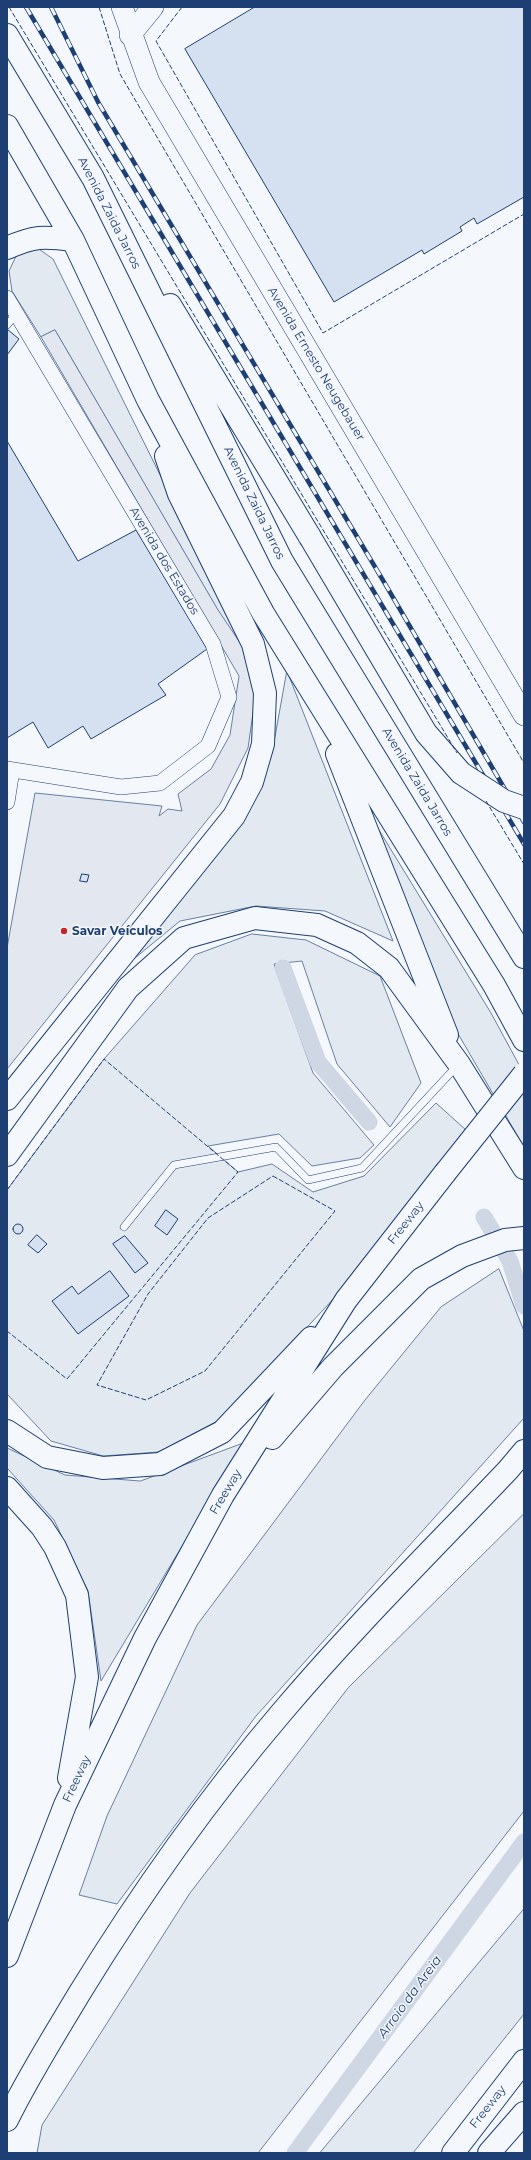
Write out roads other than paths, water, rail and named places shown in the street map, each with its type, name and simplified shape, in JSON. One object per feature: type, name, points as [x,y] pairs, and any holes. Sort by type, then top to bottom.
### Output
[{"type":"highway","name":"Avenida Zaida Jarros","points":[[7,35],[93,178],[282,561],[524,957]]},
{"type":"highway","points":[[7,126],[73,240],[148,400],[263,613],[318,704],[494,985],[524,1040]]},
{"type":"highway","points":[[93,178],[426,732],[461,773],[504,801],[524,808]]},
{"type":"highway","points":[[7,248],[29,238],[50,237],[73,240]]},
{"type":"highway","points":[[7,1099],[234,816],[252,782],[263,744],[265,693],[253,644],[179,494],[148,400]]},
{"type":"highway","points":[[318,704],[459,1064]]},
{"type":"highway","points":[[7,1155],[128,988],[184,938],[254,918],[317,925],[357,943],[389,968],[459,1064],[524,1168]]},
{"type":"highway","name":"Freeway","points":[[7,1956],[64,1805],[145,1638],[223,1495],[346,1300],[524,1074]]},
{"type":"highway","points":[[223,1495],[333,1367],[421,1279],[462,1256],[505,1240],[524,1238]]},
{"type":"highway","points":[[7,1431],[47,1457],[103,1468],[160,1464],[222,1432],[346,1300]]},
{"type":"highway","points":[[7,2120],[44,2053],[102,1958],[164,1865],[239,1764],[325,1663],[508,1470],[524,1451]]},
{"type":"highway","points":[[7,1488],[47,1534],[55,1547],[77,1595],[84,1637],[87,1677],[64,1805]]},
{"type":"highway","name":"Freeway","points":[[452,2153],[524,2061]]},
{"type":"highway","points":[[489,2153],[524,2113]]},
{"type":"main road","name":"Avenida Ernesto Neugebauer","points":[[122,7],[130,35],[149,82],[521,703]]},
{"type":"main road","points":[[130,35],[153,7]]},
{"type":"street","name":"Avenida dos Estados","points":[[7,298],[12,320],[213,644],[229,697],[208,746],[160,784],[121,787],[10,770]]},
{"type":"street","points":[[7,802],[10,770]]},
{"type":"lane","points":[[124,1227],[174,1165],[276,1147],[308,1180],[362,1168],[459,1064]]},
{"type":"waterway","name":"Arroio da Areia","points":[[283,968],[318,1062],[369,1122]]},
{"type":"waterway","name":"Arroio da Areia","points":[[484,1217],[510,1261],[524,1306]]},
{"type":"waterway","name":"Arroio da Areia","points":[[295,2153],[524,1842]]},
{"type":"railway","points":[[26,7],[524,844]]},
{"type":"railway","points":[[51,7],[98,102],[384,582],[524,822]]},
{"type":"place","name":"Savar Veículos","points":[[64,931]]}]
